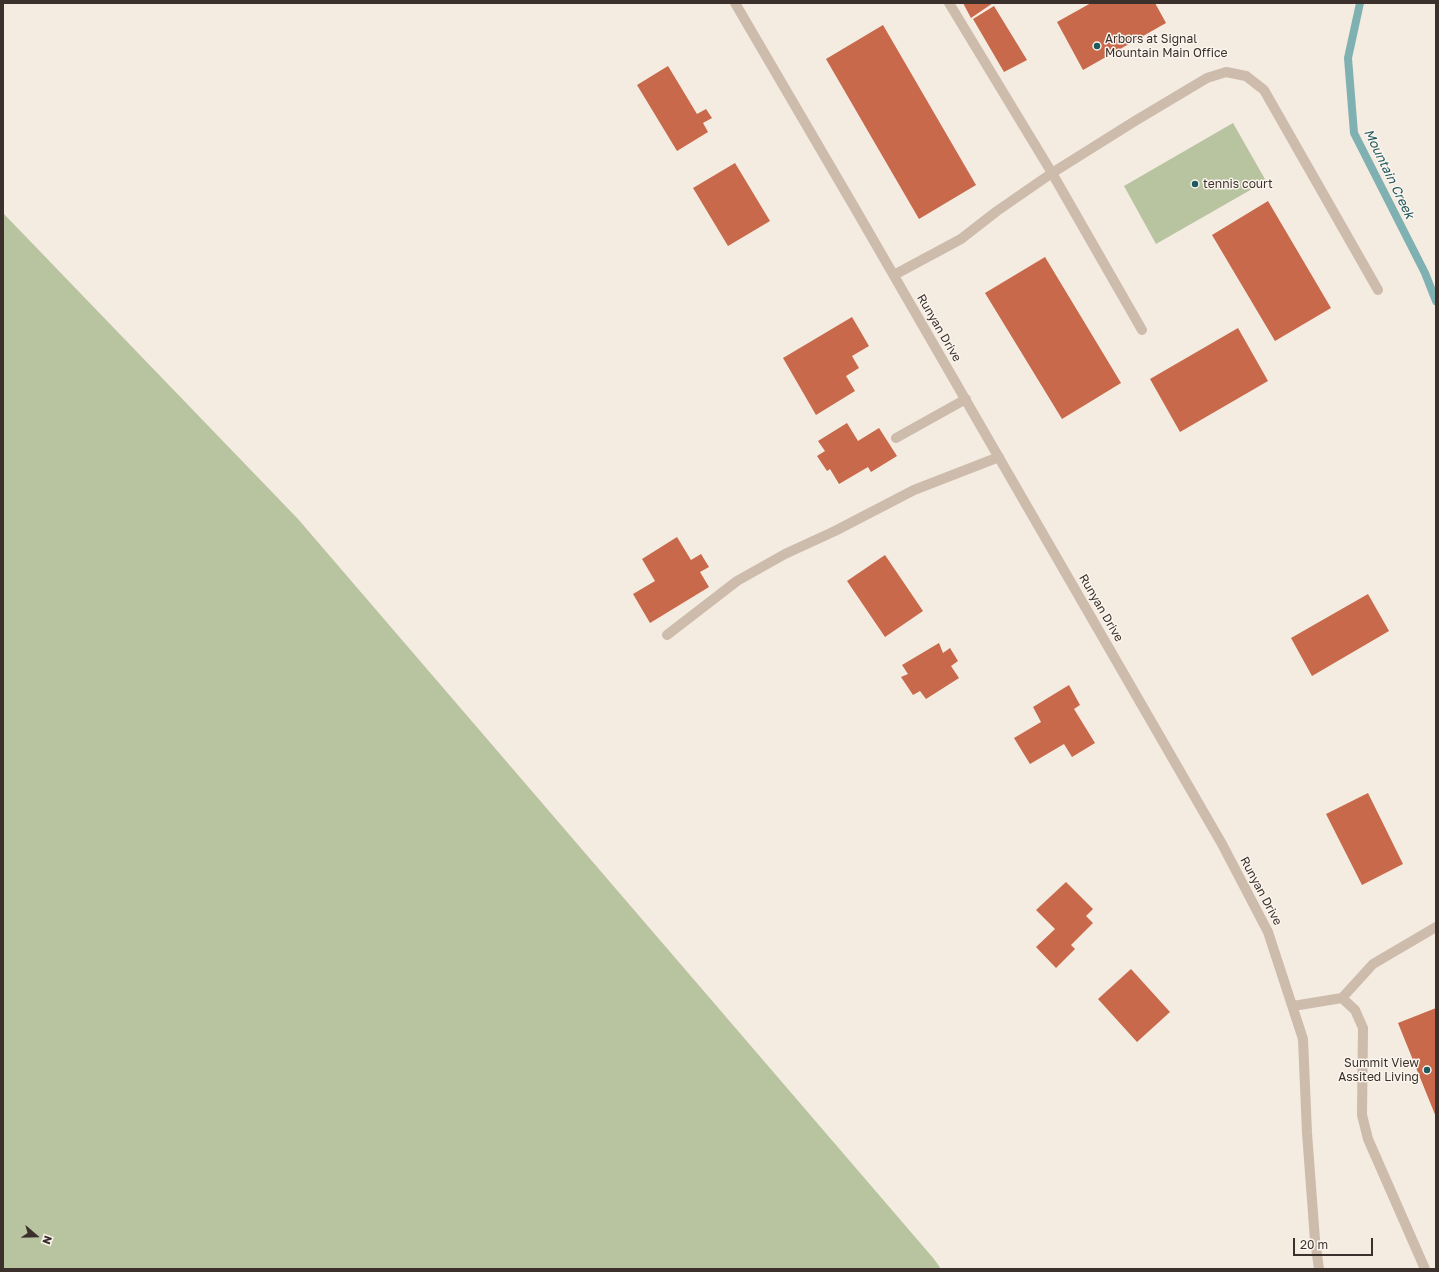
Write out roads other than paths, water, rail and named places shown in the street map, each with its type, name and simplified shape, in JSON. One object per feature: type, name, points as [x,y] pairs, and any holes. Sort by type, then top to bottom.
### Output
[{"type":"street","name":"Runyan Drive","points":[[735,3],[966,399],[1226,851],[1268,932],[1303,1039],[1314,1240],[1319,1269]]},
{"type":"street","points":[[949,3],[1052,173],[1142,330]]},
{"type":"street","points":[[894,275],[961,239],[997,211],[1052,173],[1207,78],[1226,72],[1246,76],[1264,90],[1378,290]]},
{"type":"street","points":[[896,438],[966,399]]},
{"type":"street","points":[[667,635],[737,581],[785,554],[835,531],[914,490],[999,457]]},
{"type":"street","points":[[1293,1006],[1342,998],[1374,964],[1436,926]]},
{"type":"street","points":[[1342,998],[1355,1010],[1363,1028],[1362,1115],[1368,1139],[1425,1269]]},
{"type":"waterway","name":"Mountain Creek","points":[[1360,3],[1348,58],[1354,133],[1425,273],[1436,301]]},
{"type":"place","name":"Arbors at Signal Mountain Main Office","points":[[1097,46]]},
{"type":"place","name":"tennis court","points":[[1195,184]]},
{"type":"place","name":"Summit View Assited Living","points":[[1427,1070]]}]
